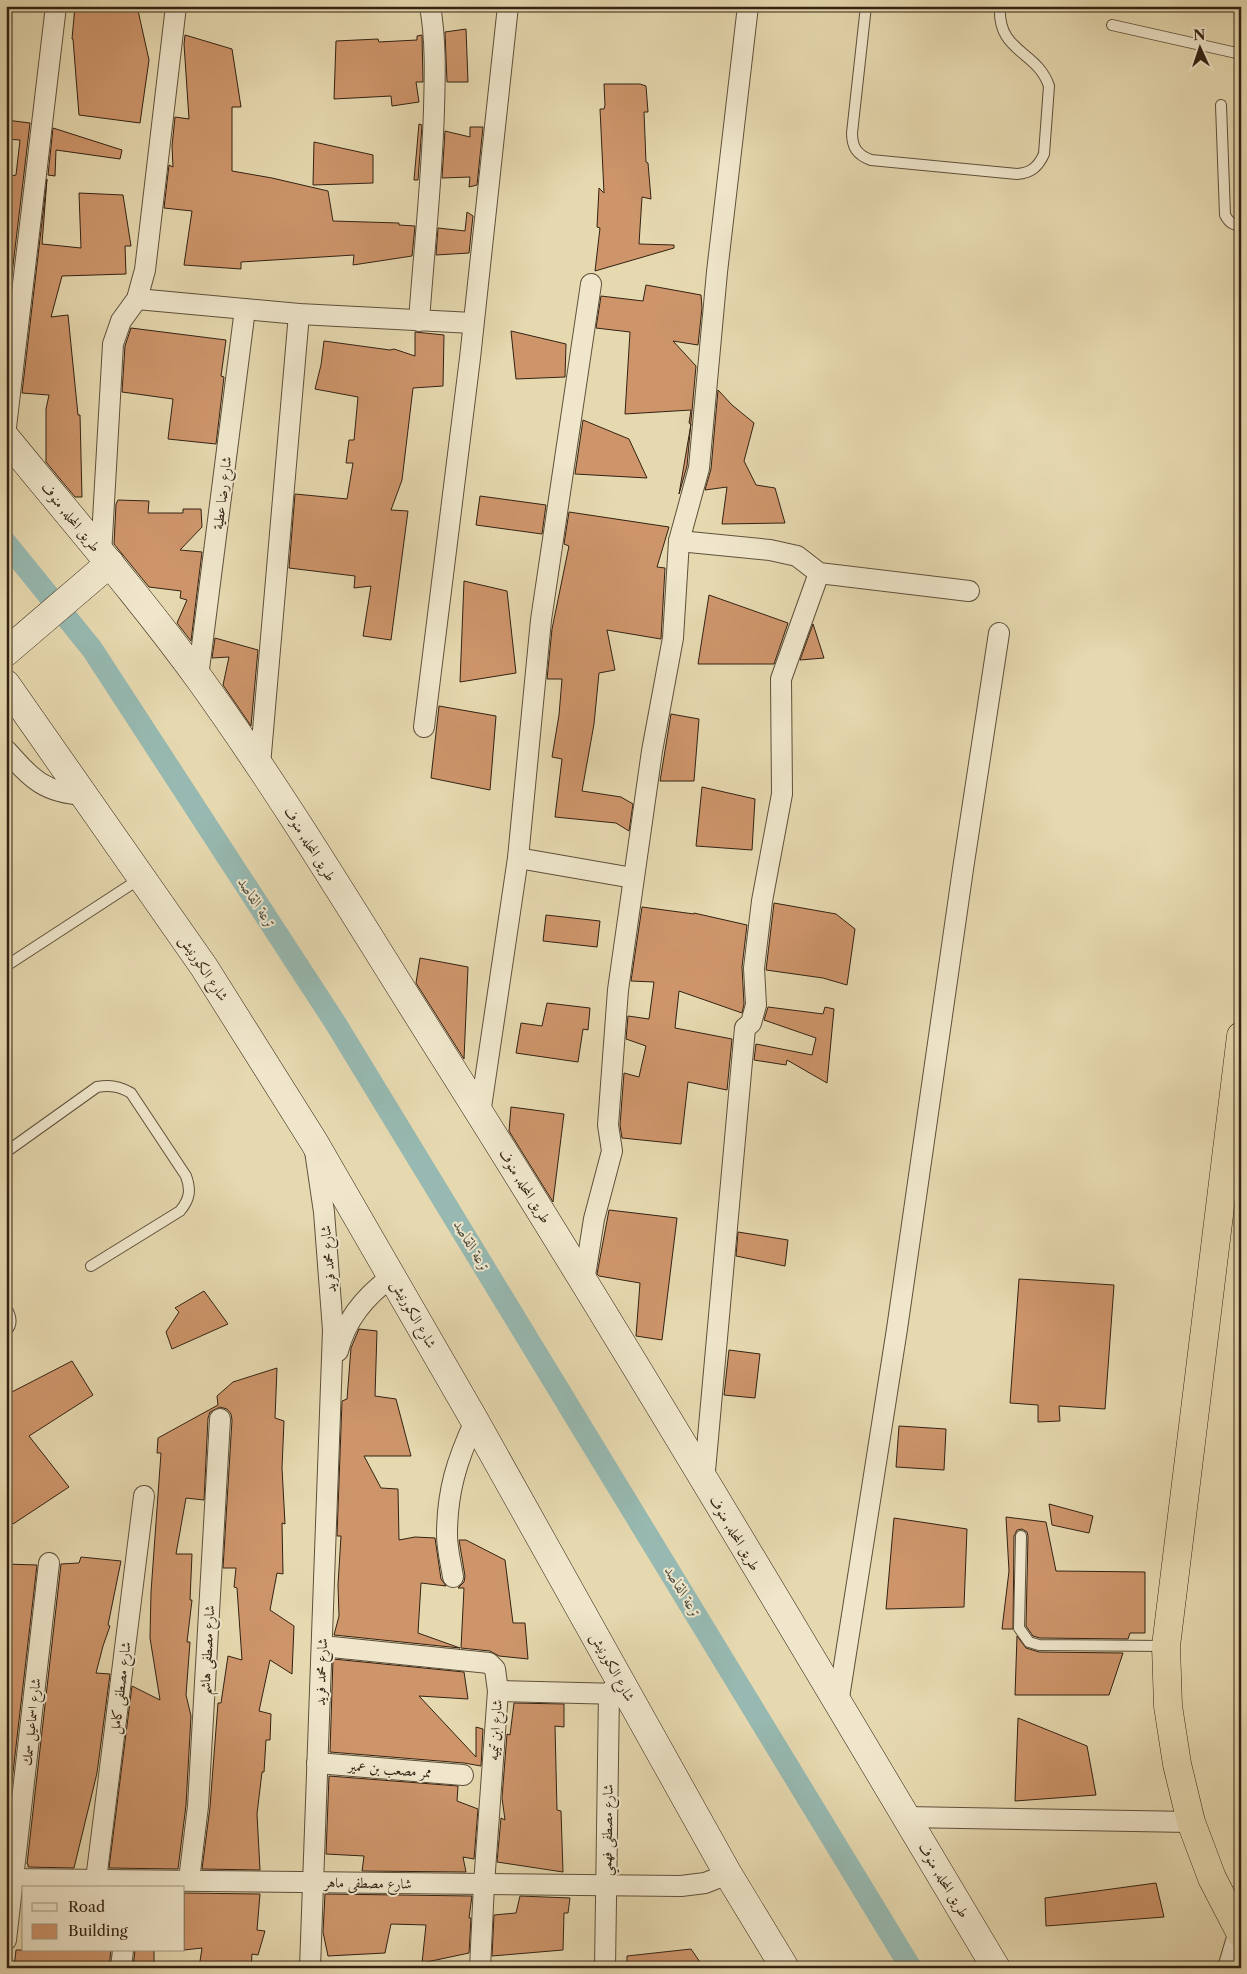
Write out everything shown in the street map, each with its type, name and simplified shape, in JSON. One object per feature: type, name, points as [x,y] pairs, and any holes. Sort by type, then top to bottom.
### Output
[{"type":"highway","points":[[1240,1933],[1212,1878],[1191,1822],[1176,1764],[1168,1706],[1166,1646],[1241,1036]]},
{"type":"main road","name":"طريق المحله, منوف","points":[[6,438],[106,559],[198,677],[260,766],[584,1282],[996,1968]]},
{"type":"main road","points":[[6,652],[106,559]]},
{"type":"main road","name":"شارع الكورنيش","points":[[6,684],[210,975],[314,1142],[475,1421],[619,1693],[785,1968]]},
{"type":"street","points":[[6,427],[56,6]]},
{"type":"street","points":[[106,559],[112,349],[121,322],[137,299],[143,280],[176,6]]},
{"type":"street","points":[[418,321],[433,150],[434,25],[430,6]]},
{"type":"street","points":[[424,727],[470,358],[508,6]]},
{"type":"street","points":[[584,1282],[594,1219],[612,1152],[608,1125],[618,990],[652,751],[674,638],[679,541],[699,468],[716,272],[748,6]]},
{"type":"street","points":[[480,1114],[518,858],[541,620],[592,284]]},
{"type":"street","points":[[137,299],[299,314],[473,323]]},
{"type":"street","name":"شارع رضا عطية","points":[[198,677],[244,309]]},
{"type":"street","points":[[260,766],[299,314]]},
{"type":"street","points":[[679,541],[770,550],[797,556],[818,573],[969,591]]},
{"type":"street","points":[[704,1482],[745,1028],[751,1023],[756,1005],[754,968],[762,901],[782,794],[781,679],[818,573]]},
{"type":"street","points":[[838,1704],[897,1329],[962,869],[999,633]]},
{"type":"street","points":[[6,750],[30,776],[43,786],[56,791],[85,795]]},
{"type":"street","points":[[518,858],[634,878]]},
{"type":"street","name":"شارع محمد فريد","points":[[310,1968],[333,1330],[331,1282],[324,1212],[314,1142]]},
{"type":"street","name":"شارع محمد فريد","points":[[332,1377],[340,1342],[356,1311],[378,1286],[393,1276]]},
{"type":"street","name":"شارع مصطفى هاشم","points":[[189,1880],[198,1806],[220,1419]]},
{"type":"street","points":[[453,1577],[447,1537],[449,1497],[458,1458],[475,1421]]},
{"type":"street","name":"شارع مصطفى كامل","points":[[96,1880],[144,1496]]},
{"type":"street","name":"شارع اسماعيل سمك","points":[[6,1940],[10,1879],[49,1563]]},
{"type":"street","name":"شارع ابن تيميه","points":[[322,1646],[489,1663],[495,1669],[498,1691],[480,1968]]},
{"type":"street","points":[[498,1691],[619,1693]]},
{"type":"street","name":"شارع مصطفى فهمي","points":[[605,1968],[606,1885],[619,1693]]},
{"type":"street","name":"ممر مصعب بن عمير","points":[[317,1763],[463,1775]]},
{"type":"street","points":[[906,1817],[1191,1822]]},
{"type":"street","name":"شارع مصطفى ماهر","points":[[10,1879],[96,1880],[130,1884],[189,1880],[693,1885],[711,1881],[728,1874]]},
{"type":"street","points":[[1228,1968],[1240,1933]]},
{"type":"street","points":[[121,1968],[123,1952]]},
{"type":"lane","points":[[866,6],[852,133],[852,142],[856,151],[862,157],[871,160],[1017,174],[1026,173],[1034,169],[1044,154],[1049,86],[1046,76],[1005,36],[1000,24],[1000,6]]},
{"type":"lane","points":[[1112,25],[1241,54]]},
{"type":"lane","points":[[1221,104],[1224,215],[1235,226],[1241,226]]},
{"type":"lane","points":[[6,966],[143,877]]},
{"type":"lane","points":[[6,1152],[97,1087],[109,1085],[121,1087],[131,1093],[186,1176],[190,1194],[187,1203],[180,1210],[91,1266]]},
{"type":"lane","points":[[6,1308],[11,1316],[10,1324],[6,1331]]},
{"type":"lane","points":[[1021,1536],[1019,1628],[1028,1642],[1039,1645],[1166,1646]]},
{"type":"building","points":[[75,6],[137,6],[149,60],[140,123],[79,115],[72,39]]},
{"type":"building","points":[[466,29],[468,82],[447,82],[445,32]]},
{"type":"building","points":[[185,35],[232,49],[241,107],[232,107],[232,171],[328,191],[333,221],[399,223],[399,225],[415,226],[412,256],[353,265],[354,255],[241,262],[241,269],[184,265],[192,211],[164,208],[169,165],[173,167],[172,146],[175,117],[189,119]]},
{"type":"building","points":[[422,35],[423,82],[416,82],[419,102],[392,106],[391,96],[334,99],[336,41],[378,39],[379,42],[417,40],[417,36]]},
{"type":"building","points":[[604,84],[640,84],[646,86],[648,112],[644,112],[646,162],[648,163],[651,199],[642,197],[639,244],[674,245],[674,248],[595,271],[600,228],[597,227],[599,188],[604,193],[600,109],[604,109],[605,105]]},
{"type":"building","points":[[6,120],[30,123],[6,324],[6,240],[10,241],[11,176],[16,175],[20,140],[6,139]]},
{"type":"building","points":[[419,124],[422,125],[418,180],[414,180]]},
{"type":"building","points":[[470,127],[483,127],[477,185],[469,187],[470,177],[442,178],[445,131],[470,137]]},
{"type":"building","points":[[53,128],[122,150],[120,159],[56,150],[55,176],[48,175]]},
{"type":"building","points":[[314,142],[373,155],[373,183],[313,185]]},
{"type":"building","points":[[47,179],[42,244],[81,248],[79,193],[123,195],[131,246],[125,246],[126,274],[62,276],[51,317],[68,315],[78,415],[80,415],[82,497],[75,497],[46,462],[46,409],[49,395],[22,393]]},
{"type":"building","points":[[467,212],[473,216],[469,253],[436,255],[438,228],[465,231]]},
{"type":"building","points":[[646,285],[701,295],[702,308],[698,345],[673,341],[696,366],[691,424],[689,423],[691,410],[625,414],[630,332],[596,328],[601,296],[643,301]]},
{"type":"building","points":[[131,328],[226,340],[221,376],[224,377],[216,444],[168,439],[173,399],[122,392],[125,346]]},
{"type":"building","points":[[511,331],[566,344],[565,377],[516,379]]},
{"type":"building","points":[[415,332],[444,335],[443,386],[413,388],[402,480],[391,510],[408,511],[391,640],[363,636],[371,586],[354,588],[355,576],[289,568],[295,494],[347,499],[353,463],[346,463],[349,440],[354,440],[358,397],[315,389],[324,341],[394,349],[415,356]]},
{"type":"building","points":[[718,390],[732,405],[754,423],[744,461],[756,485],[775,488],[785,523],[722,524],[727,487],[705,490],[711,469]]},
{"type":"building","points":[[583,420],[629,439],[647,478],[575,474]]},
{"type":"building","points":[[691,427],[687,466],[679,494]]},
{"type":"building","points":[[480,496],[546,505],[542,534],[476,525]]},
{"type":"building","points":[[118,500],[149,501],[148,513],[183,513],[183,509],[201,509],[202,527],[180,550],[202,552],[191,641],[177,623],[187,600],[180,598],[181,591],[149,587],[114,544],[116,504]]},
{"type":"building","points":[[569,512],[669,527],[657,567],[665,568],[661,639],[607,630],[615,670],[599,673],[594,724],[582,791],[621,797],[633,804],[629,831],[616,823],[555,817],[562,759],[552,757],[559,715],[562,679],[547,679],[552,629],[569,546],[564,544]]},
{"type":"building","points":[[464,581],[507,591],[516,673],[460,682]]},
{"type":"building","points":[[709,595],[788,623],[774,664],[698,664]]},
{"type":"building","points":[[813,624],[824,658],[800,660]]},
{"type":"building","points":[[215,638],[258,650],[251,726],[223,685],[229,657],[212,658]]},
{"type":"building","points":[[439,706],[496,716],[490,790],[431,778]]},
{"type":"building","points":[[671,714],[699,719],[694,781],[660,781]]},
{"type":"building","points":[[702,787],[755,799],[752,850],[696,846]]},
{"type":"building","points":[[774,903],[836,914],[855,929],[847,985],[823,978],[766,970]]},
{"type":"building","points":[[642,907],[694,913],[747,925],[742,967],[744,1004],[742,1013],[679,991],[675,1028],[732,1039],[727,1090],[688,1082],[681,1144],[622,1138],[620,1125],[624,1073],[639,1077],[646,1046],[626,1039],[628,1016],[649,1019],[654,982],[631,981]]},
{"type":"building","points":[[546,915],[600,921],[597,947],[543,941]]},
{"type":"building","points":[[420,958],[468,967],[464,1059],[416,983]]},
{"type":"building","points":[[547,1003],[590,1008],[588,1030],[583,1029],[578,1062],[516,1053],[521,1023],[542,1026]]},
{"type":"building","points":[[768,1007],[823,1014],[825,1007],[834,1009],[827,1083],[787,1060],[786,1065],[754,1060],[756,1044],[812,1055],[816,1038],[764,1020]]},
{"type":"building","points":[[511,1107],[564,1114],[553,1202],[509,1131]]},
{"type":"building","points":[[609,1210],[677,1218],[662,1340],[636,1336],[640,1283],[599,1276],[597,1274]]},
{"type":"building","points":[[738,1232],[788,1240],[785,1266],[736,1256]]},
{"type":"building","points":[[1019,1279],[1114,1285],[1105,1409],[1059,1406],[1060,1421],[1038,1422],[1038,1405],[1010,1403]]},
{"type":"building","points":[[204,1291],[228,1324],[172,1349],[166,1332],[179,1312],[175,1308]]},
{"type":"building","points":[[359,1329],[377,1331],[375,1396],[396,1399],[411,1456],[364,1456],[381,1488],[398,1489],[399,1540],[415,1537],[435,1538],[441,1579],[446,1586],[421,1583],[418,1633],[460,1648],[334,1635],[339,1616],[338,1585],[341,1536],[337,1536],[342,1401],[347,1399],[351,1348]]},
{"type":"building","points":[[729,1350],[760,1354],[755,1398],[724,1395]]},
{"type":"building","points":[[72,1361],[93,1395],[29,1436],[69,1487],[13,1524],[6,1514],[6,1395]]},
{"type":"building","points":[[277,1368],[275,1418],[284,1421],[282,1468],[285,1524],[282,1523],[283,1574],[277,1573],[270,1610],[294,1626],[292,1674],[270,1660],[259,1711],[271,1714],[270,1740],[266,1740],[264,1772],[262,1772],[257,1814],[260,1870],[202,1869],[210,1807],[218,1703],[221,1703],[228,1656],[242,1660],[237,1588],[234,1587],[236,1568],[223,1568],[232,1420],[231,1414],[227,1409],[220,1407],[210,1412],[208,1418],[204,1500],[186,1498],[176,1554],[192,1554],[190,1600],[192,1600],[187,1642],[190,1642],[186,1695],[191,1716],[186,1805],[178,1869],[109,1868],[132,1686],[160,1700],[150,1638],[151,1592],[161,1453],[157,1453],[158,1438],[218,1405],[217,1396],[233,1382]]},
{"type":"building","points":[[899,1426],[946,1429],[944,1470],[896,1467]]},
{"type":"building","points":[[1049,1504],[1093,1516],[1089,1533],[1052,1525]]},
{"type":"building","points":[[1006,1517],[1046,1522],[1056,1571],[1145,1572],[1145,1633],[1130,1633],[1128,1639],[1040,1638],[1033,1636],[1026,1626],[1028,1536],[1027,1532],[1022,1529],[1017,1530],[1014,1536],[1013,1629],[1002,1629],[1009,1571]]},
{"type":"building","points":[[894,1518],[967,1529],[964,1607],[886,1609]]},
{"type":"building","points":[[459,1540],[466,1540],[505,1560],[513,1623],[525,1623],[528,1659],[499,1656],[490,1651],[461,1648],[464,1588],[458,1588],[464,1582],[465,1576]]},
{"type":"building","points":[[81,1557],[121,1561],[108,1625],[110,1626],[96,1673],[110,1674],[97,1773],[74,1868],[28,1867],[61,1564],[79,1563]]},
{"type":"building","points":[[6,1564],[37,1565],[6,1833]]},
{"type":"building","points":[[1017,1636],[1026,1648],[1039,1652],[1123,1653],[1109,1695],[1015,1695]]},
{"type":"building","points":[[333,1659],[464,1672],[468,1699],[419,1696],[476,1757],[476,1727],[483,1729],[481,1766],[330,1752]]},
{"type":"building","points":[[514,1703],[564,1704],[564,1727],[555,1726],[557,1810],[561,1811],[563,1872],[497,1862],[501,1818],[505,1820],[502,1798],[507,1734],[510,1735]]},
{"type":"building","points":[[1018,1718],[1087,1746],[1096,1795],[1015,1801]]},
{"type":"building","points":[[329,1776],[458,1786],[457,1801],[478,1809],[474,1859],[463,1857],[466,1872],[362,1871],[364,1856],[326,1854]]},
{"type":"building","points":[[1156,1883],[1164,1917],[1046,1926],[1045,1898]]},
{"type":"building","points":[[185,1893],[260,1894],[257,1930],[265,1931],[258,1955],[252,1954],[251,1968],[199,1968],[202,1948],[185,1950]]},
{"type":"building","points":[[325,1894],[472,1896],[469,1918],[471,1918],[469,1953],[422,1963],[426,1925],[391,1924],[385,1953],[328,1956],[323,1932]]},
{"type":"building","points":[[520,1896],[570,1898],[568,1913],[564,1913],[563,1950],[492,1956],[494,1915],[516,1913]]},
{"type":"building","points":[[691,1949],[704,1968],[627,1968],[627,1956]]},
{"type":"building","points":[[16,1950],[22,1950],[22,1952],[111,1952],[109,1968],[14,1968]]},
{"type":"building","points":[[135,1952],[154,1952],[154,1968],[133,1968]]},
{"type":"waterway","name":"ترعة القاصد","points":[[6,543],[92,649],[336,1024],[911,1968]]}]
